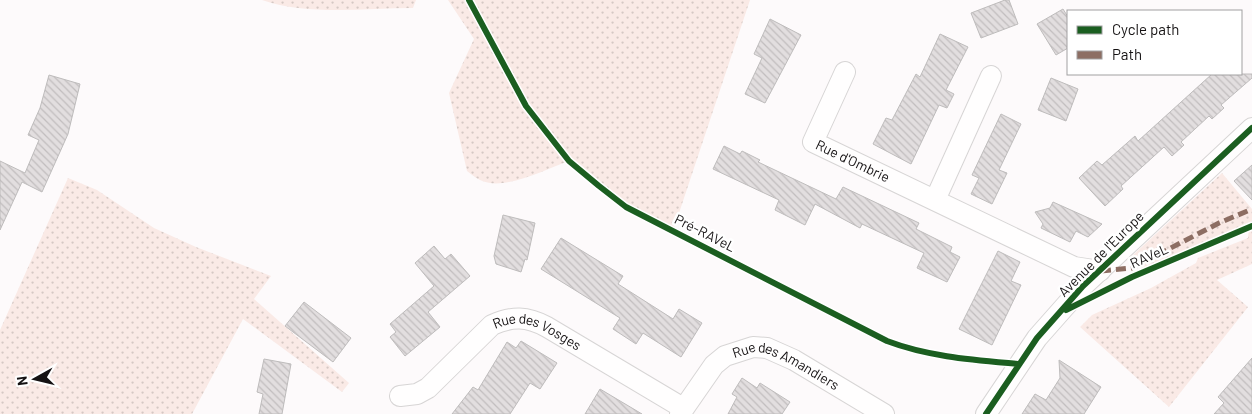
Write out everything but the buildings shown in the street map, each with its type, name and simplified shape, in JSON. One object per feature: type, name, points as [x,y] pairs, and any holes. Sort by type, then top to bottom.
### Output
[{"type":"street","name":"Rue d'Ombrie","points":[[845,72],[813,142],[1074,267],[1100,271]]},
{"type":"street","points":[[935,200],[991,76]]},
{"type":"street","name":"Avenue de l'Europe","points":[[986,414],[1037,338],[1100,271],[1252,128]]},
{"type":"street","name":"Rue des Vosges","points":[[400,396],[417,394],[428,388],[492,326],[504,319],[520,317],[534,320],[547,327],[682,411]]},
{"type":"street","name":"Rue des Amandiers","points":[[682,411],[714,365],[731,353],[753,347],[767,348],[786,356],[884,414]]},
{"type":"shaded area","points":[[262,0],[416,0],[413,8],[317,10],[280,5]]},
{"type":"shaded area","points":[[448,0],[750,0],[673,231],[626,207],[569,161],[524,178],[500,183],[489,183],[480,180],[467,171],[449,93],[474,39]]},
{"type":"shaded area","points":[[1222,173],[1252,209],[1252,264],[1217,280],[1248,307],[1169,407],[1080,327],[1092,315],[1151,288],[1196,263],[1198,258],[1248,238],[1249,227],[1144,271],[1132,256]]},
{"type":"shaded area","points":[[68,178],[97,190],[154,228],[196,247],[271,276],[254,299],[349,383],[342,392],[243,319],[192,414],[0,414],[0,330]]},
{"type":"marked path","points":[[1101,271],[1132,268],[1219,223],[1252,209]]},
{"type":"cycle path","name":"Pré-RAVeL","points":[[469,0],[526,106],[569,161],[626,207],[887,341],[936,354],[1019,364]]},
{"type":"cycle path","name":"RAVeL","points":[[986,414],[1037,338],[1083,286],[1252,128]]},
{"type":"cycle path","name":"RAVeL","points":[[1066,310],[1132,277],[1252,226]]}]
